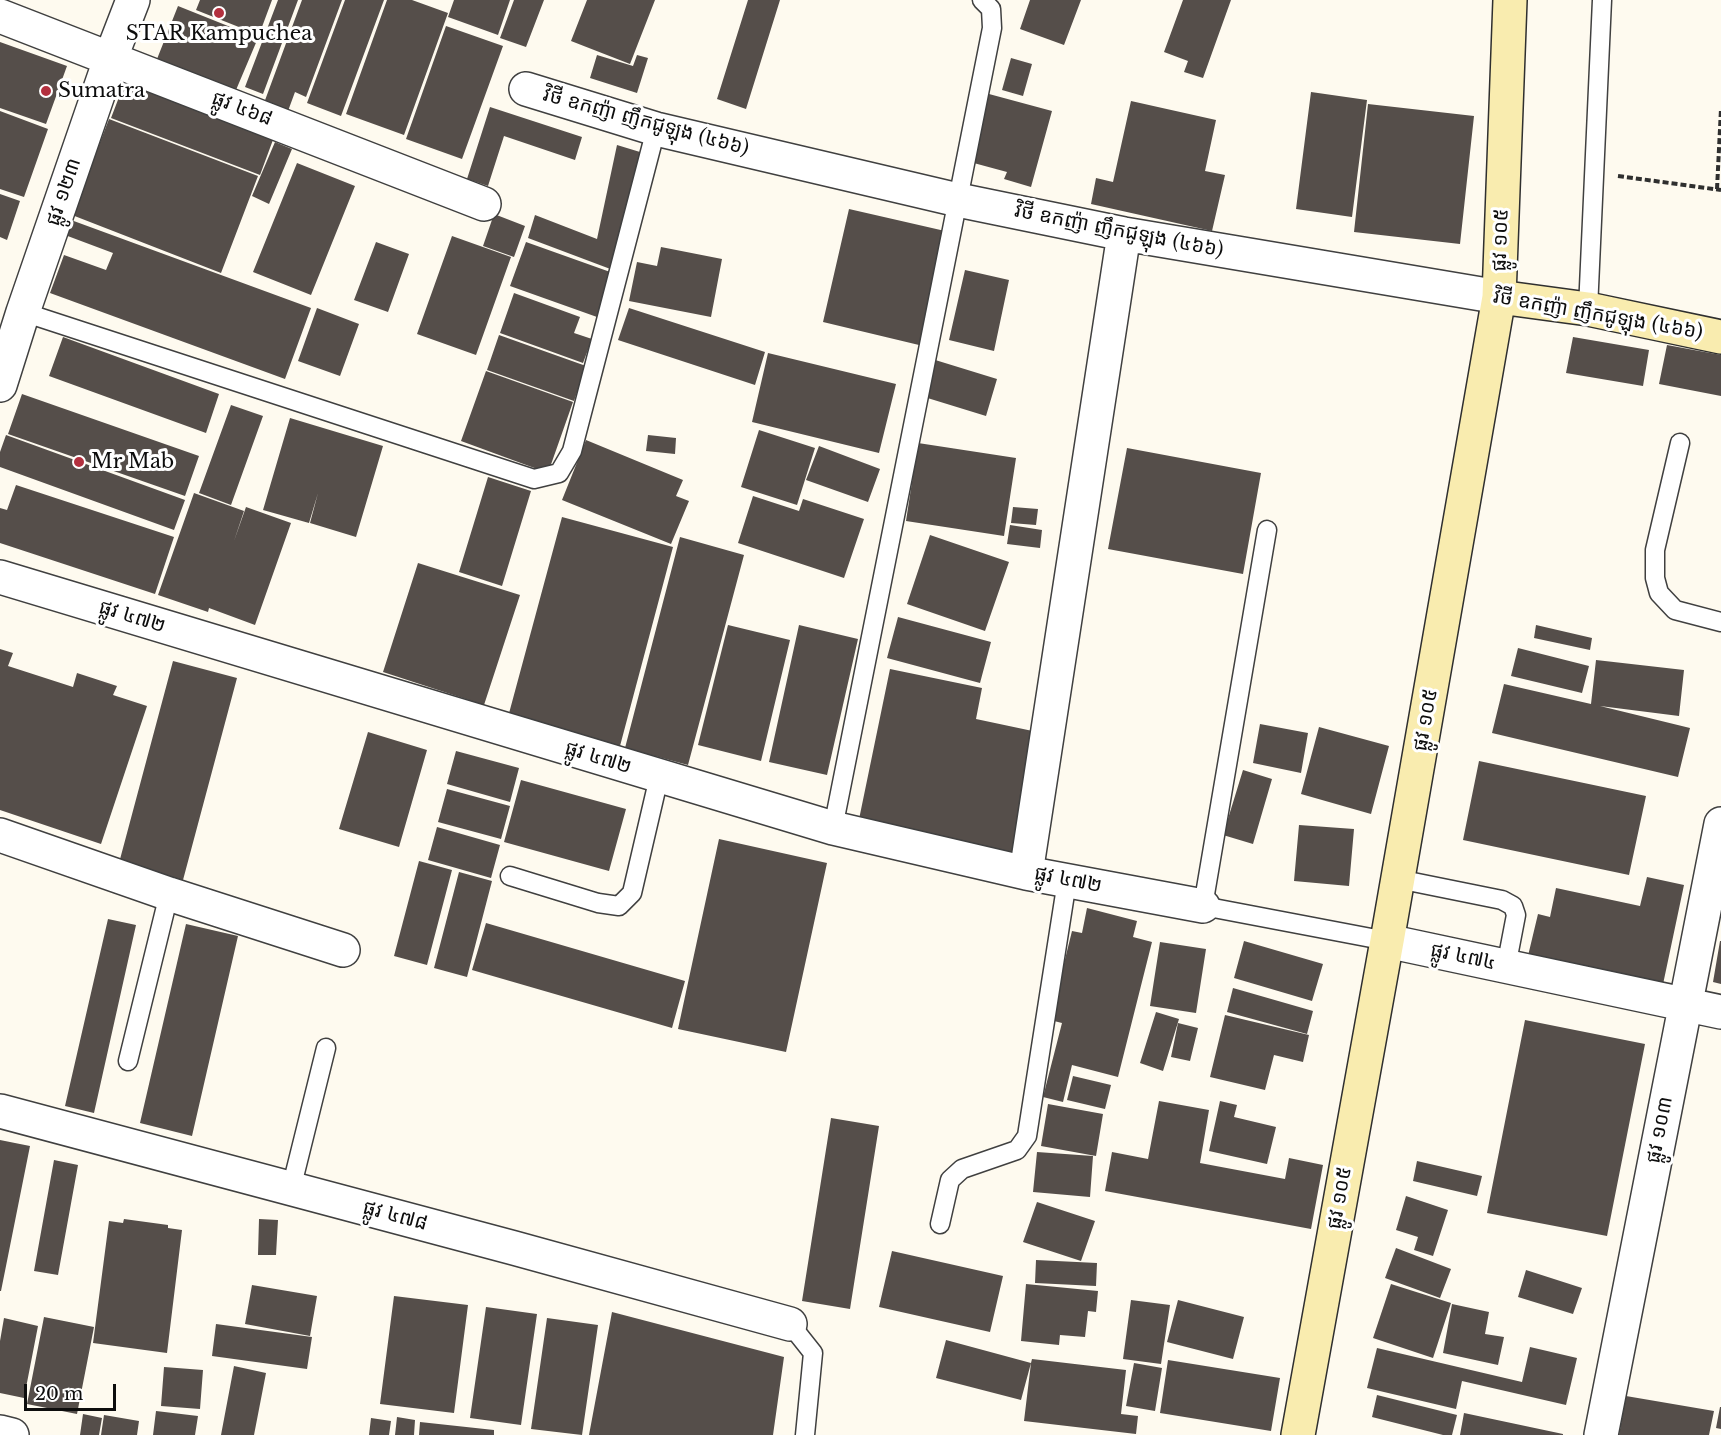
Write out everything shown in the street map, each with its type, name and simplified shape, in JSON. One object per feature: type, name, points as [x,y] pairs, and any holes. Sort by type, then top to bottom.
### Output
[{"type":"street","name":"ផ្លូវ ១២៣","points":[[0,386],[23,312],[133,0]]},
{"type":"street","name":"ផ្លូវ ១០៥","points":[[1298,1435],[1398,879],[1510,299],[1510,0]]},
{"type":"street","name":"ផ្លូវ ៤៦៨","points":[[0,16],[111,57],[484,204]]},
{"type":"street","name":"វិថី ឧកញ៉ា ញឹកជូឡុង (៤៦៦)","points":[[526,89],[656,129],[958,200],[1124,234],[1510,299],[1579,308],[1721,337]]},
{"type":"street","points":[[1026,873],[1124,234]]},
{"type":"street","name":"ផ្លូវ ៤៧២","points":[[0,577],[833,828],[1026,873],[1203,906]]},
{"type":"street","name":"ផ្លូវ ១០៣","points":[[1601,1435],[1721,824]]},
{"type":"street","points":[[0,835],[170,894],[343,950]]},
{"type":"street","name":"ផ្លូវ ៤៧៤","points":[[1387,941],[1721,1012]]},
{"type":"street","name":"ផ្លូវ ៤៧៨","points":[[0,1111],[790,1324]]},
{"type":"street","points":[[0,1432],[12,1435]]},
{"type":"lane","points":[[833,828],[992,28],[991,9],[982,0]]},
{"type":"lane","points":[[1579,308],[1594,172],[1602,0]]},
{"type":"lane","points":[[23,312],[534,479],[559,473],[572,451],[656,129]]},
{"type":"lane","points":[[1680,443],[1655,550],[1655,578],[1659,593],[1675,610],[1721,622]]},
{"type":"lane","points":[[1203,906],[1267,530]]},
{"type":"lane","points":[[510,876],[598,903],[619,906],[632,893],[659,777]]},
{"type":"lane","points":[[1398,879],[1502,900],[1513,906],[1516,915],[1506,966]]},
{"type":"lane","points":[[940,1224],[950,1180],[962,1169],[1017,1150],[1027,1136],[1067,881]]},
{"type":"lane","points":[[128,1061],[170,894]]},
{"type":"lane","name":"ផ្លូវ ៤៧៤","points":[[1203,906],[1387,941]]},
{"type":"lane","points":[[291,1189],[326,1048]]},
{"type":"lane","points":[[790,1324],[813,1353],[805,1435]]},
{"type":"path","points":[[1594,172],[1719,189],[1721,109]]},
{"type":"building","points":[[200,0],[272,0],[259,35],[196,10]]},
{"type":"building","points":[[278,0],[298,0],[263,94],[245,87]]},
{"type":"building","points":[[302,0],[342,0],[306,97],[295,92],[288,111],[264,103]]},
{"type":"building","points":[[345,0],[384,0],[341,116],[307,103]]},
{"type":"building","points":[[387,0],[412,0],[448,13],[404,135],[346,114]]},
{"type":"building","points":[[454,0],[510,0],[498,35],[448,17]]},
{"type":"building","points":[[514,0],[544,0],[526,47],[500,38]]},
{"type":"building","points":[[587,0],[655,0],[630,64],[571,41]]},
{"type":"building","points":[[748,0],[780,0],[746,109],[717,99]]},
{"type":"building","points":[[1030,0],[1081,0],[1064,45],[1020,29]]},
{"type":"building","points":[[1183,0],[1231,0],[1203,78],[1184,72],[1188,61],[1164,52]]},
{"type":"building","points":[[178,6],[258,38],[236,90],[157,59]]},
{"type":"building","points":[[446,26],[503,46],[462,159],[406,139]]},
{"type":"building","points":[[0,42],[67,66],[46,124],[0,108]]},
{"type":"building","points":[[597,55],[633,66],[637,55],[648,58],[637,93],[590,78]]},
{"type":"building","points":[[1011,58],[1032,64],[1023,96],[1002,90]]},
{"type":"building","points":[[129,71],[277,129],[260,175],[111,118]]},
{"type":"building","points":[[1311,92],[1367,100],[1352,217],[1296,209]]},
{"type":"building","points":[[989,94],[1052,111],[1031,187],[1004,179],[1007,172],[970,162]]},
{"type":"building","points":[[1131,101],[1216,120],[1205,171],[1225,175],[1212,231],[1091,204],[1096,178],[1113,182]]},
{"type":"building","points":[[1368,104],[1474,116],[1460,244],[1354,232]]},
{"type":"building","points":[[490,107],[582,137],[575,160],[504,136],[488,186],[467,179]]},
{"type":"building","points":[[0,111],[48,129],[24,197],[0,189]]},
{"type":"building","points":[[109,119],[258,176],[221,273],[72,215]]},
{"type":"building","points":[[275,142],[292,149],[269,204],[252,196]]},
{"type":"building","points":[[617,145],[640,152],[613,270],[528,238],[535,215],[597,239]]},
{"type":"building","points":[[297,163],[355,186],[311,295],[253,272]]},
{"type":"building","points":[[0,194],[20,201],[7,240],[0,237]]},
{"type":"building","points":[[849,209],[945,231],[919,345],[823,322]]},
{"type":"building","points":[[494,214],[525,226],[514,257],[483,246]]},
{"type":"building","points":[[71,220],[311,308],[285,379],[50,293],[64,255],[106,270],[113,253],[65,235]]},
{"type":"building","points":[[452,236],[511,257],[476,355],[417,334]]},
{"type":"building","points":[[376,242],[409,254],[388,312],[354,300]]},
{"type":"building","points":[[526,242],[613,273],[597,317],[510,286]]},
{"type":"building","points":[[661,247],[722,259],[711,317],[629,301],[637,262],[657,266]]},
{"type":"building","points":[[965,270],[1009,280],[994,351],[949,340]]},
{"type":"building","points":[[514,293],[580,317],[574,333],[592,339],[583,363],[500,333]]},
{"type":"building","points":[[317,308],[359,324],[340,376],[298,361]]},
{"type":"building","points":[[629,308],[765,352],[755,385],[618,340]]},
{"type":"building","points":[[499,335],[586,366],[574,401],[487,370]]},
{"type":"building","points":[[63,337],[219,394],[206,433],[49,376]]},
{"type":"building","points":[[1573,337],[1649,350],[1643,386],[1566,373]]},
{"type":"building","points":[[1667,345],[1721,355],[1721,396],[1659,384]]},
{"type":"building","points":[[768,353],[896,384],[879,453],[752,422]]},
{"type":"building","points":[[932,359],[997,379],[986,416],[921,396]]},
{"type":"building","points":[[486,371],[573,402],[548,473],[461,441]]},
{"type":"building","points":[[22,394],[199,456],[185,496],[8,434]]},
{"type":"building","points":[[231,405],[263,416],[231,505],[199,493]]},
{"type":"building","points":[[290,418],[383,446],[356,537],[310,523],[318,493],[309,523],[263,510]]},
{"type":"building","points":[[759,430],[815,448],[797,505],[741,487]]},
{"type":"building","points":[[6,435],[185,500],[174,530],[0,467],[0,452]]},
{"type":"building","points":[[648,435],[676,438],[675,454],[646,451]]},
{"type":"building","points":[[586,440],[683,480],[676,496],[689,501],[671,544],[562,500]]},
{"type":"building","points":[[918,443],[1016,458],[1004,536],[906,521]]},
{"type":"building","points":[[819,446],[880,469],[868,502],[806,480]]},
{"type":"building","points":[[1127,448],[1261,473],[1243,574],[1108,549]]},
{"type":"building","points":[[488,477],[531,491],[502,586],[459,572]]},
{"type":"building","points":[[16,485],[174,537],[155,594],[0,543],[0,508],[7,510]]},
{"type":"building","points":[[194,493],[244,511],[234,541],[246,507],[291,523],[255,625],[209,608],[208,612],[158,595]]},
{"type":"building","points":[[753,496],[799,511],[803,499],[864,519],[844,578],[738,543]]},
{"type":"building","points":[[1013,507],[1038,509],[1036,525],[1011,523]]},
{"type":"building","points":[[562,517],[673,547],[620,746],[508,717]]},
{"type":"building","points":[[1010,525],[1042,530],[1040,548],[1007,544]]},
{"type":"building","points":[[930,535],[1009,562],[985,631],[907,604]]},
{"type":"building","points":[[680,537],[744,555],[688,765],[625,748]]},
{"type":"building","points":[[418,563],[520,595],[484,705],[383,672]]},
{"type":"building","points":[[898,617],[991,642],[980,683],[887,658]]},
{"type":"building","points":[[728,625],[790,640],[761,761],[698,745]]},
{"type":"building","points":[[799,625],[858,639],[827,775],[769,762]]},
{"type":"building","points":[[1536,625],[1592,638],[1590,650],[1534,638]]},
{"type":"building","points":[[1518,648],[1589,666],[1582,693],[1511,676]]},
{"type":"building","points":[[0,649],[13,653],[8,666],[73,687],[77,673],[117,686],[113,695],[147,706],[101,844],[0,810]]},
{"type":"building","points":[[1596,660],[1684,670],[1679,716],[1600,706],[1690,728],[1678,777],[1492,733],[1504,684],[1591,704]]},
{"type":"building","points":[[173,661],[237,678],[183,880],[119,863]]},
{"type":"building","points":[[890,669],[982,688],[976,719],[1042,733],[1016,862],[857,829]]},
{"type":"building","points":[[1260,724],[1308,733],[1301,773],[1253,763]]},
{"type":"building","points":[[1319,727],[1389,746],[1371,814],[1301,794]]},
{"type":"building","points":[[368,732],[427,750],[399,847],[339,829]]},
{"type":"building","points":[[456,751],[519,768],[510,802],[447,784]]},
{"type":"building","points":[[1479,761],[1646,796],[1629,875],[1463,840]]},
{"type":"building","points":[[1243,770],[1272,779],[1253,844],[1223,835]]},
{"type":"building","points":[[521,780],[626,809],[609,871],[504,842]]},
{"type":"building","points":[[447,789],[510,806],[501,839],[438,822]]},
{"type":"building","points":[[1299,825],[1354,829],[1349,886],[1294,881]]},
{"type":"building","points":[[437,827],[500,845],[491,878],[428,860]]},
{"type":"building","points":[[719,839],[827,863],[786,1052],[678,1029]]},
{"type":"building","points":[[419,861],[452,870],[427,965],[394,956]]},
{"type":"building","points":[[459,872],[492,881],[467,977],[434,968]]},
{"type":"building","points":[[1647,877],[1684,885],[1662,989],[1527,960],[1538,914],[1550,917],[1556,888],[1640,906]]},
{"type":"building","points":[[1087,908],[1137,921],[1133,937],[1152,942],[1118,1077],[1072,1065],[1063,1102],[1043,1097],[1062,1023],[1050,1020],[1072,931],[1082,933]]},
{"type":"building","points":[[108,919],[136,925],[94,1113],[65,1106]]},
{"type":"building","points":[[486,923],[685,981],[672,1028],[472,970]]},
{"type":"building","points":[[186,924],[238,936],[192,1136],[140,1123]]},
{"type":"building","points":[[1244,941],[1323,964],[1312,1001],[1234,978]]},
{"type":"building","points":[[1721,941],[1721,984],[1713,982]]},
{"type":"building","points":[[1160,942],[1206,949],[1196,1013],[1150,1006]]},
{"type":"building","points":[[1233,988],[1313,1011],[1307,1034],[1227,1012]]},
{"type":"building","points":[[1156,1012],[1179,1019],[1163,1071],[1140,1063]]},
{"type":"building","points":[[1225,1015],[1309,1035],[1303,1062],[1274,1055],[1265,1090],[1210,1077]]},
{"type":"building","points":[[1525,1020],[1645,1044],[1607,1236],[1487,1213]]},
{"type":"building","points":[[1178,1023],[1198,1028],[1190,1061],[1171,1057]]},
{"type":"building","points":[[1073,1076],[1111,1085],[1105,1109],[1067,1100]]},
{"type":"building","points":[[1159,1101],[1209,1110],[1200,1163],[1285,1179],[1289,1158],[1323,1165],[1311,1229],[1105,1191],[1112,1152],[1148,1159]]},
{"type":"building","points":[[1220,1101],[1237,1105],[1234,1117],[1276,1127],[1267,1164],[1209,1151]]},
{"type":"building","points":[[1048,1104],[1103,1114],[1096,1156],[1041,1146]]},
{"type":"building","points":[[831,1118],[879,1126],[850,1309],[802,1301]]},
{"type":"building","points":[[0,1140],[30,1146],[1,1291],[0,1291]]},
{"type":"building","points":[[1037,1152],[1093,1156],[1090,1197],[1033,1192]]},
{"type":"building","points":[[54,1160],[78,1165],[58,1275],[34,1271]]},
{"type":"building","points":[[1417,1161],[1482,1176],[1477,1196],[1413,1181]]},
{"type":"building","points":[[1406,1196],[1448,1210],[1433,1256],[1414,1250],[1418,1237],[1396,1230]]},
{"type":"building","points":[[1037,1202],[1095,1221],[1081,1261],[1023,1242]]},
{"type":"building","points":[[124,1219],[168,1225],[168,1228],[182,1230],[167,1353],[93,1343],[109,1221],[123,1223]]},
{"type":"building","points":[[259,1219],[278,1220],[276,1255],[258,1255]]},
{"type":"building","points":[[1396,1248],[1451,1269],[1440,1298],[1385,1278]]},
{"type":"building","points":[[892,1251],[1003,1276],[990,1332],[879,1307]]},
{"type":"building","points":[[1036,1260],[1097,1263],[1096,1286],[1035,1283]]},
{"type":"building","points":[[1526,1270],[1582,1288],[1573,1314],[1518,1297]]},
{"type":"building","points":[[1026,1284],[1098,1291],[1096,1312],[1088,1311],[1085,1337],[1060,1335],[1059,1345],[1021,1341]]},
{"type":"building","points":[[1391,1284],[1451,1303],[1433,1358],[1373,1338]]},
{"type":"building","points":[[252,1285],[317,1296],[310,1336],[245,1324]]},
{"type":"building","points":[[394,1296],[468,1305],[454,1413],[380,1404]]},
{"type":"building","points":[[1131,1300],[1170,1305],[1161,1364],[1123,1359]]},
{"type":"building","points":[[1178,1300],[1244,1317],[1233,1359],[1167,1342]]},
{"type":"building","points":[[1452,1304],[1489,1312],[1485,1334],[1504,1337],[1498,1365],[1443,1353]]},
{"type":"building","points":[[486,1307],[537,1314],[521,1425],[470,1418]]},
{"type":"building","points":[[612,1312],[784,1357],[773,1435],[589,1435]]},
{"type":"building","points":[[44,1317],[94,1327],[77,1414],[27,1404]]},
{"type":"building","points":[[4,1318],[38,1326],[24,1398],[0,1393],[0,1341]]},
{"type":"building","points":[[547,1318],[598,1325],[582,1435],[531,1429]]},
{"type":"building","points":[[216,1324],[312,1337],[307,1369],[212,1356]]},
{"type":"building","points":[[946,1340],[1031,1363],[1021,1400],[936,1378]]},
{"type":"building","points":[[1530,1347],[1577,1358],[1566,1405],[1462,1381],[1456,1409],[1367,1388],[1377,1348],[1522,1382]]},
{"type":"building","points":[[1032,1359],[1126,1370],[1121,1414],[1138,1416],[1136,1434],[1024,1421]]},
{"type":"building","points":[[1168,1360],[1280,1378],[1271,1431],[1160,1413]]},
{"type":"building","points":[[1134,1363],[1162,1368],[1155,1411],[1126,1406]]},
{"type":"building","points":[[234,1366],[266,1373],[254,1435],[221,1435]]},
{"type":"building","points":[[164,1367],[203,1370],[200,1409],[161,1406]]},
{"type":"building","points":[[1377,1395],[1457,1415],[1452,1435],[1443,1435],[1372,1417]]},
{"type":"building","points":[[1626,1396],[1714,1411],[1709,1435],[1619,1435]]},
{"type":"building","points":[[1721,1407],[1721,1429],[1716,1428]]},
{"type":"building","points":[[156,1411],[198,1416],[195,1435],[153,1435]]},
{"type":"building","points":[[1464,1413],[1563,1434],[1563,1435],[1460,1435]]},
{"type":"building","points":[[83,1414],[102,1418],[99,1435],[80,1435]]},
{"type":"building","points":[[104,1415],[139,1421],[137,1435],[101,1435]]},
{"type":"building","points":[[397,1417],[415,1420],[414,1435],[395,1435]]},
{"type":"building","points":[[371,1418],[391,1421],[389,1435],[369,1435]]},
{"type":"building","points":[[420,1422],[494,1430],[494,1435],[419,1435]]},
{"type":"place","name":"STAR Kampuchea","points":[[219,13]]},
{"type":"place","name":"Sumatra","points":[[46,91]]},
{"type":"place","name":"Mr Mab","points":[[79,462]]}]
